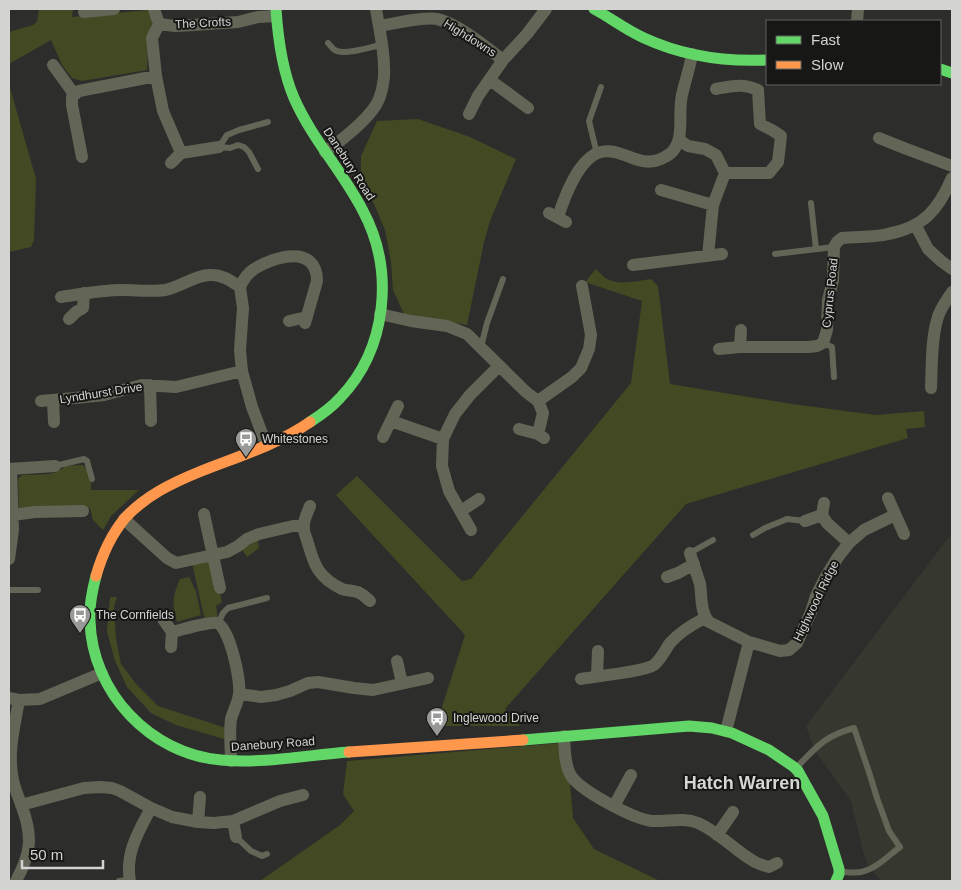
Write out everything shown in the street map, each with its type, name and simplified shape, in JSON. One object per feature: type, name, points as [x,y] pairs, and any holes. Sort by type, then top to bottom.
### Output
[{"type":"street","points":[[84,12],[114,9]]},
{"type":"street","name":"The Crofts","points":[[154,9],[159,24],[152,38],[156,76],[163,111],[181,153]]},
{"type":"street","points":[[325,152],[339,142],[377,104],[383,85],[385,67],[376,9]]},
{"type":"street","name":"Highdowns","points":[[468,114],[478,96],[504,60],[546,9]]},
{"type":"street","points":[[594,9],[652,42],[692,54],[730,60],[766,60]]},
{"type":"street","name":"The Crofts","points":[[159,24],[193,26],[238,22],[276,12]]},
{"type":"street","name":"Danebury Road","points":[[276,12],[280,53],[292,93],[304,119],[355,196],[375,237],[380,255],[383,286],[376,338],[370,353],[356,377],[338,400],[308,424],[266,444],[173,483],[140,504],[118,527],[106,548],[98,568],[92,593],[90,613],[94,652],[113,695],[140,725],[157,738],[181,752],[209,759],[231,761],[251,761],[688,725],[726,731],[757,744],[796,768],[826,824],[838,877]]},
{"type":"street","name":"Highdowns","points":[[379,26],[436,13],[504,60]]},
{"type":"street","points":[[558,217],[572,181],[579,170],[596,154],[613,152],[642,162],[656,161],[669,155],[674,150],[679,140],[682,96],[692,54]]},
{"type":"street","points":[[54,65],[74,94]]},
{"type":"street","points":[[82,158],[84,143],[72,105],[74,94],[79,91],[156,76]]},
{"type":"street","points":[[490,80],[528,108]]},
{"type":"street","points":[[716,89],[741,85],[758,90],[760,124],[787,134],[778,162],[768,173],[725,173]]},
{"type":"street","points":[[879,138],[908,143],[952,166]]},
{"type":"street","points":[[679,140],[688,146],[705,149],[716,155],[725,173],[713,205],[708,256]]},
{"type":"street","points":[[171,163],[181,153],[219,147]]},
{"type":"street","name":"Cyprus Road","points":[[719,349],[740,347],[809,347],[823,343],[827,330],[828,300],[833,280],[834,247],[837,242],[842,238],[888,235],[916,226],[940,201],[952,178]]},
{"type":"street","points":[[661,190],[713,205]]},
{"type":"street","points":[[916,226],[928,249],[952,269]]},
{"type":"street","points":[[633,265],[722,254]]},
{"type":"street","points":[[266,444],[252,407],[242,371],[240,350],[243,308],[240,287],[249,274],[263,265],[281,258],[298,256],[310,261],[314,265],[317,282],[306,320],[289,322]]},
{"type":"street","points":[[61,297],[84,292],[170,289],[208,275],[220,276],[240,287]]},
{"type":"street","points":[[538,401],[572,377],[581,368],[589,349],[591,336],[590,305],[582,286]]},
{"type":"street","points":[[69,319],[76,312],[84,308],[84,292]]},
{"type":"street","points":[[931,388],[937,319],[952,292]]},
{"type":"street","points":[[380,314],[447,326],[467,334],[526,392],[538,401],[543,413],[541,436],[519,428]]},
{"type":"street","points":[[740,347],[741,330]]},
{"type":"street","points":[[919,351],[933,349]]},
{"type":"street","points":[[472,530],[449,491],[442,466],[443,439],[455,414],[470,395],[499,366]]},
{"type":"street","name":"Lyndhurst Drive","points":[[54,422],[47,401],[95,396],[150,385],[176,386],[242,371]]},
{"type":"street","name":"Lyndhurst Drive","points":[[150,385],[151,421]]},
{"type":"street","points":[[383,437],[398,406]]},
{"type":"street","points":[[391,421],[443,439]]},
{"type":"street","points":[[9,559],[13,530],[10,469],[55,466]]},
{"type":"street","points":[[888,498],[904,534]]},
{"type":"street","points":[[461,511],[479,499]]},
{"type":"street","points":[[310,506],[304,526],[316,566],[325,577],[342,589],[357,592],[370,601]]},
{"type":"street","points":[[805,521],[823,509],[827,522],[849,543]]},
{"type":"street","points":[[13,515],[35,512],[83,512]]},
{"type":"street","points":[[204,514],[220,588]]},
{"type":"street","name":"Highwood Ridge","points":[[705,618],[709,622],[749,642],[780,651],[789,650],[797,643],[816,596],[838,557],[849,543],[864,530],[895,515]]},
{"type":"street","points":[[124,519],[149,543],[173,562],[213,555],[232,549],[252,536],[293,526],[304,526]]},
{"type":"street","points":[[581,678],[642,670],[652,666],[658,661],[671,642],[682,632],[705,618],[700,584],[692,559],[678,572],[667,577]]},
{"type":"street","points":[[317,588],[325,577]]},
{"type":"street","points":[[163,620],[172,632],[171,648]]},
{"type":"street","points":[[172,632],[212,623],[218,624],[226,632],[239,681],[239,694],[231,720],[231,761]]},
{"type":"street","points":[[726,731],[749,642]]},
{"type":"street","points":[[597,676],[598,651]]},
{"type":"street","points":[[397,661],[402,683]]},
{"type":"street","points":[[16,881],[26,860],[29,844],[27,824],[21,805],[12,788],[11,765],[14,699],[40,699],[102,673]]},
{"type":"street","points":[[239,694],[261,697],[276,695],[308,683],[318,682],[373,690],[428,678]]},
{"type":"street","points":[[564,736],[567,764],[571,776],[579,785],[614,806],[650,821],[680,820],[693,822],[708,829],[756,862],[769,867],[777,863]]},
{"type":"street","points":[[614,806],[631,775]]},
{"type":"street","points":[[21,805],[84,788],[100,786],[112,788],[172,817],[214,823],[233,821],[280,801],[303,795]]},
{"type":"street","points":[[198,822],[200,797]]},
{"type":"street","points":[[126,881],[130,854],[151,808]]},
{"type":"street","points":[[717,835],[733,812]]},
{"type":"street","points":[[233,821],[236,838]]},
{"type":"lane","points":[[328,43],[334,50],[339,52],[349,52],[381,44]]},
{"type":"lane","points":[[596,154],[589,121],[601,87]]},
{"type":"lane","points":[[258,169],[244,147],[238,145],[230,148],[219,147],[227,135],[268,122]]},
{"type":"lane","points":[[811,203],[816,249]]},
{"type":"lane","points":[[775,254],[834,247]]},
{"type":"lane","points":[[481,348],[487,323],[504,280]]},
{"type":"lane","points":[[823,343],[832,347],[834,377]]},
{"type":"lane","points":[[55,466],[84,458],[87,461],[92,479]]},
{"type":"lane","points":[[753,535],[787,519],[805,521]]},
{"type":"lane","points":[[692,559],[713,540]]},
{"type":"lane","points":[[9,590],[38,590]]},
{"type":"lane","points":[[218,624],[223,613],[228,608],[267,598]]},
{"type":"lane","points":[[796,768],[823,741],[854,728],[876,798],[889,830],[900,847],[870,869],[838,877]]},
{"type":"lane","points":[[236,838],[252,851],[262,856],[267,854]]},
{"type":"shaded area","points":[[952,533],[952,881],[883,881],[870,869],[864,855],[851,801],[814,749],[806,726]]},
{"type":"green space","points":[[39,9],[73,9],[72,17],[149,10],[154,16],[149,33],[147,70],[82,81],[72,78],[62,65],[51,40],[9,64],[9,32],[37,22]]},
{"type":"green space","points":[[9,84],[36,179],[34,240],[31,247],[9,252]]},
{"type":"green space","points":[[418,119],[470,137],[516,159],[490,221],[467,325],[404,314],[393,290],[391,262],[385,230],[361,173],[361,156],[377,121]]},
{"type":"green space","points":[[596,269],[605,278],[616,282],[651,279],[658,286],[670,384],[792,404],[876,415],[924,411],[925,427],[906,429],[908,438],[686,504],[505,709],[520,726],[436,726],[465,635],[336,495],[357,476],[462,581],[471,579],[631,383],[642,301],[585,282]]},
{"type":"green space","points":[[83,465],[91,475],[91,490],[139,490],[111,516],[103,530],[93,520],[90,508],[19,512],[18,479],[22,475],[39,475],[56,472],[65,466]]},
{"type":"green space","points":[[258,541],[259,548],[247,557],[241,548]]},
{"type":"green space","points":[[213,557],[222,602],[216,606],[218,618],[205,621],[192,563]]},
{"type":"green space","points":[[189,577],[196,591],[201,615],[177,622],[174,605],[175,591],[180,579]]},
{"type":"green space","points":[[110,597],[117,597],[114,607],[116,639],[121,664],[137,685],[158,706],[226,728],[224,739],[176,725],[151,713],[127,687],[115,661],[107,631]]},
{"type":"green space","points":[[560,743],[570,783],[573,818],[594,849],[660,881],[260,881],[340,825],[354,811],[343,794],[347,761]]},
{"type":"traffic: fast","points":[[276,9],[281,54],[294,98],[301,113],[363,211],[373,234],[380,259],[381,309],[368,357],[356,378],[340,398],[310,422]]},
{"type":"traffic: fast","points":[[594,9],[637,35],[674,49],[719,59],[766,60]]},
{"type":"traffic: fast","points":[[941,69],[952,73]]},
{"type":"traffic: fast","points":[[96,576],[91,599],[90,621],[93,647],[101,672],[114,695],[130,715],[149,732],[171,746],[195,755],[221,760],[253,761],[349,752]]},
{"type":"traffic: fast","points":[[523,740],[689,726],[712,728],[732,733],[769,750],[798,771],[823,816],[839,869],[836,881]]},
{"type":"traffic: slow","points":[[96,576],[101,560],[115,531],[125,518],[141,503],[189,476],[270,444],[310,422]]},
{"type":"traffic: slow","points":[[349,752],[523,740]]},
{"type":"place","name":"Whitestones","points":[[246,458]]},
{"type":"place","name":"The Cornfields","points":[[80,634]]},
{"type":"place","name":"Inglewood Drive","points":[[437,737]]},
{"type":"district","name":"Hatch Warren","points":[[742,783]]}]
